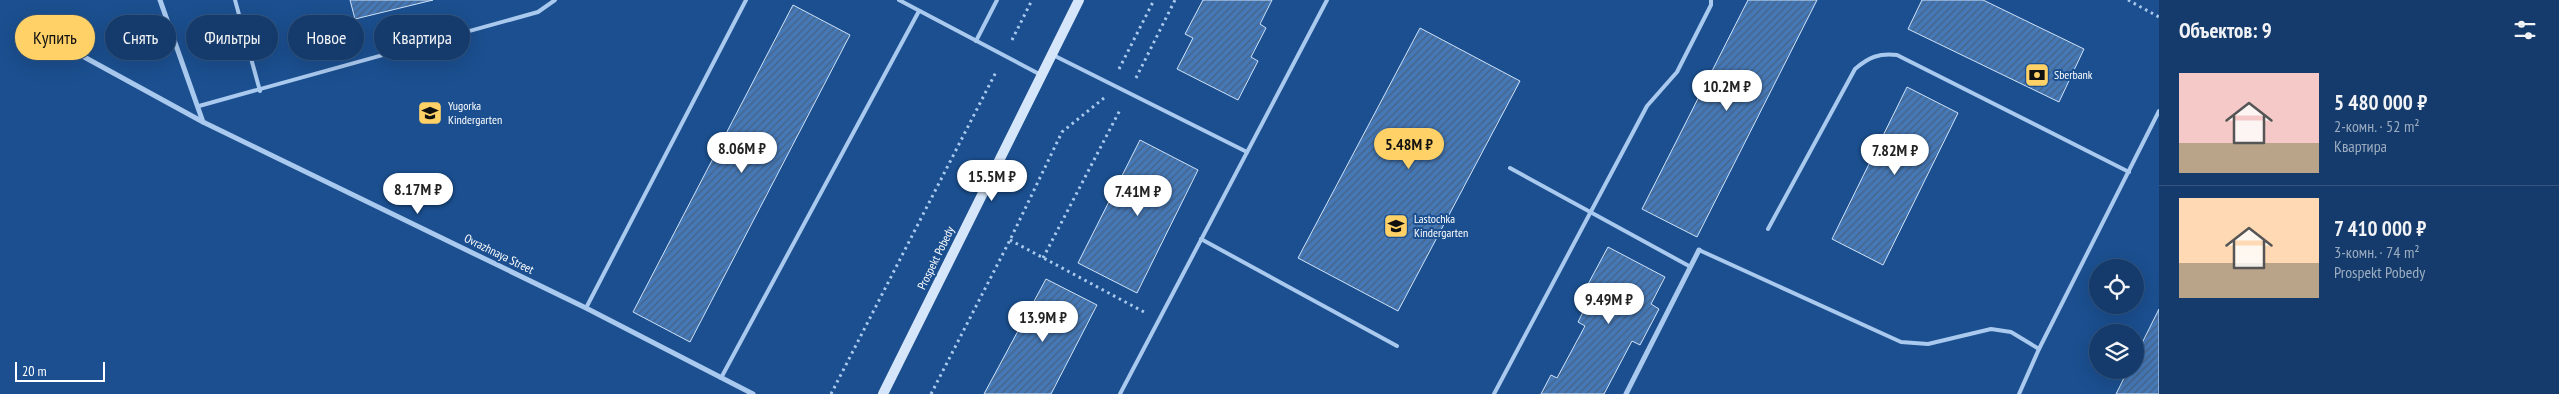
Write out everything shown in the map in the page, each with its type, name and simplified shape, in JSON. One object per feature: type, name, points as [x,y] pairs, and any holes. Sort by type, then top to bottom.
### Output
[{"type":"street","points":[[160,0],[199,106],[203,122]]},
{"type":"street","name":"Prospekt Pobedy","points":[[883,394],[1079,0]]},
{"type":"street","name":"Ovrazhnaya Street","points":[[89,60],[203,122],[586,308],[753,394]]},
{"type":"street","points":[[1626,394],[1689,266],[1699,250]]},
{"type":"lane","points":[[236,0],[260,91]]},
{"type":"lane","points":[[199,106],[260,91],[538,12],[555,0]]},
{"type":"lane","points":[[586,308],[746,0]]},
{"type":"lane","points":[[899,0],[1041,76]]},
{"type":"lane","points":[[976,41],[997,0]]},
{"type":"lane","points":[[1120,394],[1326,0]]},
{"type":"lane","points":[[1494,394],[1647,106],[1677,72],[1711,5],[1711,0]]},
{"type":"lane","points":[[721,378],[919,11]]},
{"type":"lane","points":[[1051,54],[1247,152]]},
{"type":"lane","points":[[1768,229],[1855,69],[1866,60],[1882,54],[1897,55],[2129,172]]},
{"type":"lane","points":[[2019,394],[2039,349],[2159,111]]},
{"type":"lane","points":[[1510,168],[1689,266]]},
{"type":"lane","points":[[1201,239],[1397,346]]},
{"type":"lane","points":[[1699,250],[1902,342],[1928,344],[1991,329],[2010,332],[2039,349]]},
{"type":"path","points":[[830,394],[1032,0]]},
{"type":"path","points":[[931,394],[1010,240],[1062,132],[1101,102],[1154,0]]},
{"type":"path","points":[[1043,258],[1175,0]]},
{"type":"path","points":[[2128,0],[2159,17]]},
{"type":"path","points":[[1010,240],[1158,319]]},
{"type":"building","points":[[350,0],[433,0],[364,17],[364,15],[354,15]]},
{"type":"building","points":[[1203,0],[1272,0],[1260,24],[1266,28],[1251,57],[1258,61],[1238,100],[1177,69],[1193,38],[1185,34]]},
{"type":"building","points":[[1748,0],[1817,0],[1697,237],[1642,209]]},
{"type":"building","name":"Sberbank","points":[[1922,0],[1983,0],[2084,49],[2059,102],[1908,29]]},
{"type":"building","points":[[793,5],[850,35],[690,342],[633,312]]},
{"type":"building","points":[[1420,28],[1520,81],[1398,311],[1298,258]]},
{"type":"building","points":[[1907,87],[1958,113],[1883,265],[1832,239]]},
{"type":"building","points":[[1140,140],[1198,170],[1137,293],[1078,263]]},
{"type":"building","points":[[1608,247],[1665,277],[1651,304],[1659,309],[1640,345],[1632,341],[1604,394],[1541,394],[1551,375],[1557,378],[1585,326],[1578,322],[1594,290],[1587,286]]},
{"type":"building","points":[[1046,279],[1097,305],[1051,394],[984,394]]},
{"type":"building","points":[[2159,309],[2159,394],[2116,394],[2124,379],[2144,379],[2144,339]]},
{"type":"place","name":"Sberbank","points":[[2037,75]]},
{"type":"place","name":"Yugorka Kindergarten","points":[[430,113]]},
{"type":"place","name":"Lastochka Kindergarten","points":[[1396,226]]}]
